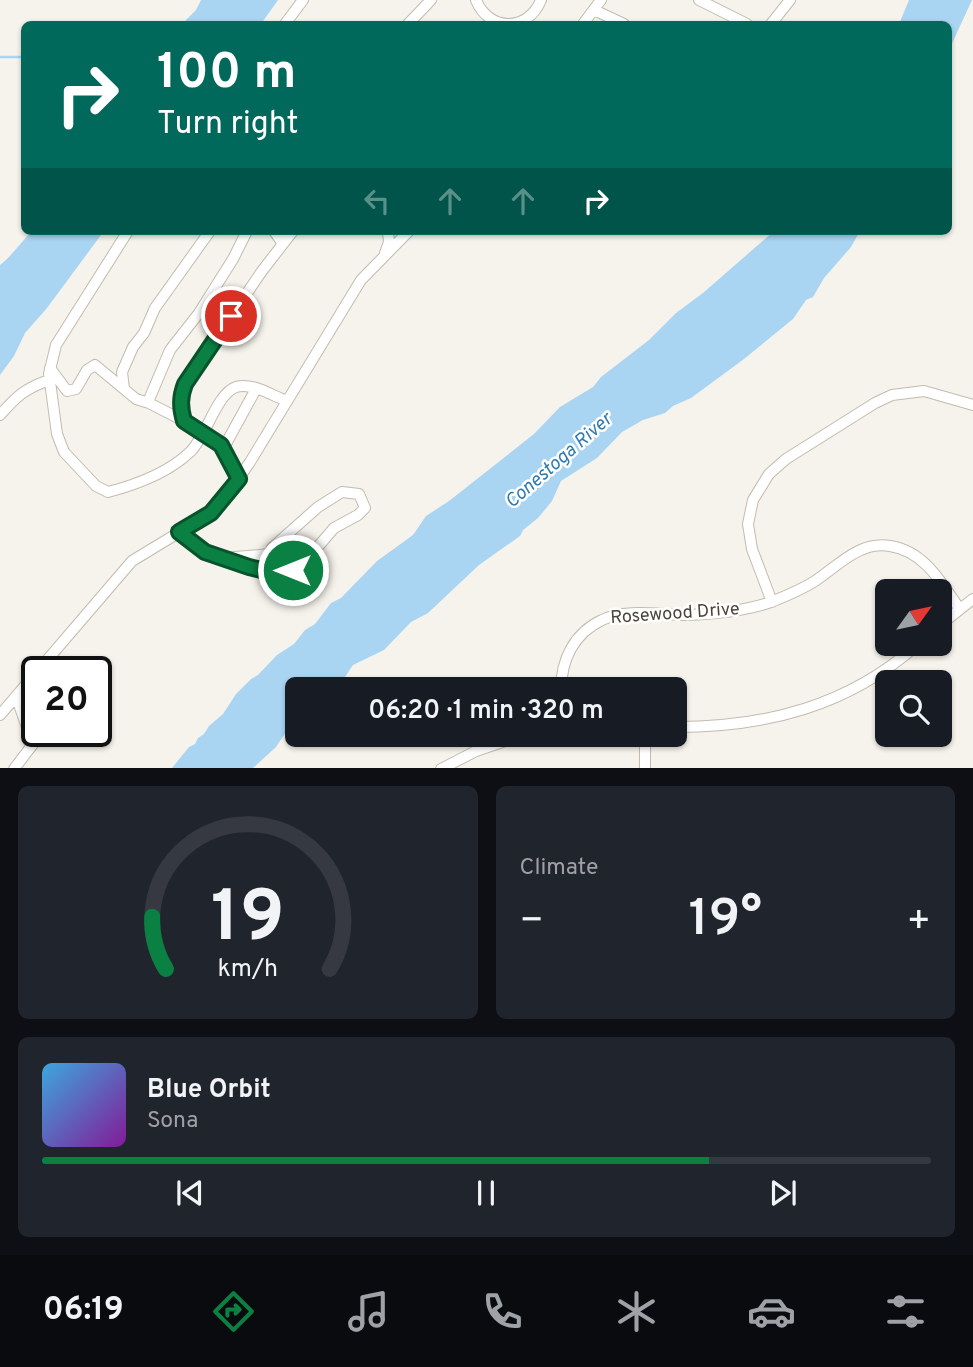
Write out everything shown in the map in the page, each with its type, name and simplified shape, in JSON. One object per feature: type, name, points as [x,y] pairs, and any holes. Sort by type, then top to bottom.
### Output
[{"type":"street","points":[[287,21],[303,0]]},
{"type":"street","points":[[411,21],[431,0]]},
{"type":"street","points":[[476,0],[480,9],[494,21]]},
{"type":"street","points":[[522,21],[537,10],[541,0]]},
{"type":"street","points":[[585,21],[601,0]]},
{"type":"street","points":[[699,0],[741,21]]},
{"type":"street","points":[[773,21],[790,0]]},
{"type":"street","points":[[594,10],[618,21]]},
{"type":"street","points":[[126,235],[57,345],[50,368],[49,380],[57,434],[64,452],[96,486],[108,492],[129,486],[190,453],[204,434],[224,396],[231,389],[248,386],[287,401]]},
{"type":"street","points":[[124,389],[122,372],[133,347],[144,333],[155,308],[207,235]]},
{"type":"street","points":[[148,402],[170,350],[200,313],[245,235]]},
{"type":"street","points":[[277,235],[283,244]]},
{"type":"street","points":[[184,421],[181,395],[185,384],[290,235]]},
{"type":"street","points":[[384,257],[388,235]]},
{"type":"street","points":[[0,715],[132,561],[211,513],[239,479],[361,280],[405,235]]},
{"type":"street","points":[[50,368],[67,391],[76,389],[87,370],[95,365],[136,399],[148,402],[184,421],[221,445],[239,479]]},
{"type":"street","points":[[0,415],[18,395],[49,380]]},
{"type":"street","points":[[223,449],[256,389]]},
{"type":"street","points":[[772,602],[752,549],[748,524],[753,500],[769,474],[786,459],[875,403],[892,396],[924,391],[973,405]]},
{"type":"street","points":[[179,532],[205,552],[223,558],[282,575],[293,570],[334,528],[346,523],[365,508],[359,494],[342,492],[302,520],[272,548],[271,554],[223,558]]},
{"type":"street","name":"Rosewood Drive","points":[[562,677],[574,642],[592,625],[604,619],[627,614],[714,614],[772,602],[799,590],[856,552],[872,545],[887,545],[906,550],[925,562],[959,608]]},
{"type":"street","points":[[952,614],[973,599]]},
{"type":"street","points":[[687,727],[735,725],[805,709],[832,699],[866,681],[901,656]]},
{"type":"street","points":[[14,768],[33,744],[16,696]]},
{"type":"street","points":[[441,768],[488,747]]},
{"type":"street","points":[[645,747],[645,768]]},
{"type":"water","points":[[201,0],[278,0],[263,21],[185,21]]},
{"type":"water","points":[[909,0],[972,0],[952,43],[952,21],[900,21]]},
{"type":"water","points":[[28,235],[101,235],[25,333],[14,356],[0,375],[0,265]]},
{"type":"water","name":"Conestoga River","points":[[769,235],[858,235],[824,278],[813,297],[806,300],[793,319],[691,398],[622,432],[597,458],[561,481],[552,501],[520,536],[479,565],[428,613],[411,622],[384,650],[353,665],[345,677],[285,677],[285,734],[276,747],[253,768],[172,768],[223,714],[236,694],[251,679],[277,655],[294,644],[305,630],[315,624],[331,603],[341,598],[377,561],[413,535],[426,516],[534,434],[560,407],[593,387],[601,377],[649,340],[676,313]]},
{"type":"waterway","points":[[0,57],[21,57]]},
{"type":"route","points":[[231,316],[185,384],[181,395],[181,411],[184,421],[221,445],[239,479],[211,513],[179,532],[205,552],[249,567],[282,575],[293,570]]}]
